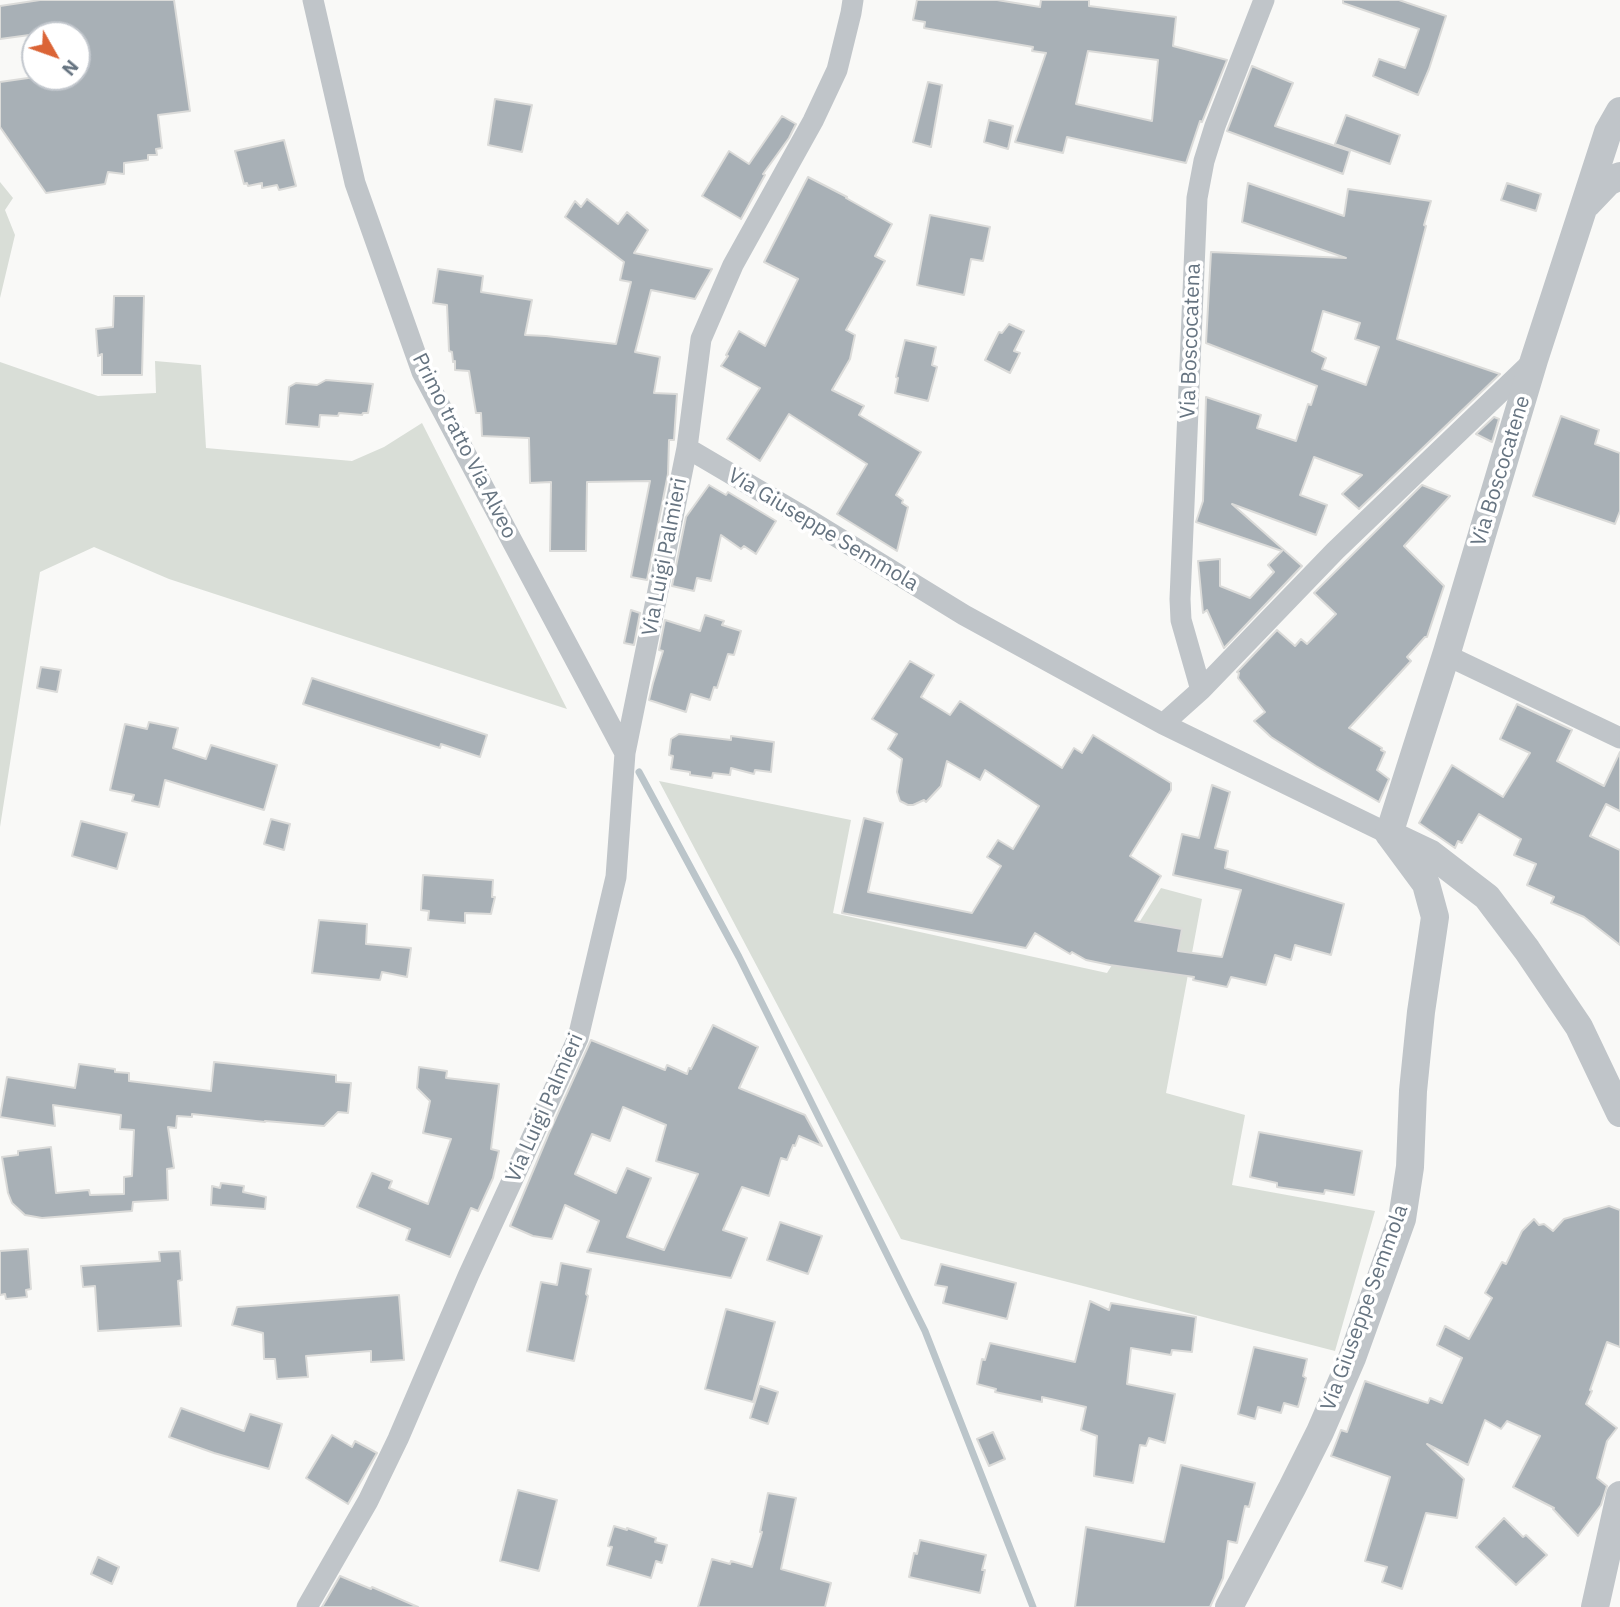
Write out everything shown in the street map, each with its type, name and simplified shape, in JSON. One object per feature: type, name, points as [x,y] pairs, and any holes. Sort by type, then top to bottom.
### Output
[{"type":"street","name":"Primo tratto Via Alveo","points":[[313,0],[355,183],[422,372],[625,753]]},
{"type":"street","points":[[687,448],[701,339],[733,265],[813,121],[837,70],[853,0]]},
{"type":"street","name":"Via Boscocatena","points":[[1201,690],[1181,620],[1180,599],[1197,198],[1215,125],[1264,0]]},
{"type":"street","name":"Via Boscocatene","points":[[1389,834],[1446,655],[1534,360],[1614,122]]},
{"type":"street","points":[[1585,206],[1608,182],[1620,176]]},
{"type":"street","points":[[1163,724],[1201,690],[1335,551],[1534,360]]},
{"type":"street","name":"Via Luigi Palmieri","points":[[307,1607],[368,1502],[578,1038],[616,877],[625,753],[687,448]]},
{"type":"street","name":"Via Giuseppe Semmola","points":[[687,448],[964,615],[1163,724],[1431,854],[1487,897],[1527,950],[1579,1027],[1620,1113]]},
{"type":"street","points":[[1446,655],[1620,738]]},
{"type":"street","name":"Via Giuseppe Semmola","points":[[1230,1607],[1325,1419],[1352,1358],[1402,1219],[1410,1167],[1413,1091],[1421,1012],[1435,917],[1426,884],[1389,834]]},
{"type":"street","points":[[1595,1607],[1620,1495]]},
{"type":"shaded area","points":[[0,182],[13,198],[5,210],[15,235],[0,298]]},
{"type":"shaded area","points":[[155,361],[201,365],[206,448],[352,461],[384,447],[422,423],[567,709],[169,579],[94,547],[40,572],[0,827],[0,362],[98,396],[156,393]]},
{"type":"shaded area","points":[[659,781],[851,820],[833,913],[1107,973],[1161,888],[1202,899],[1166,1093],[1245,1115],[1232,1185],[1375,1211],[1335,1351],[901,1239]]},
{"type":"building","points":[[40,0],[174,0],[190,111],[158,115],[162,148],[156,149],[157,155],[148,155],[148,160],[124,163],[124,174],[108,172],[105,184],[46,193],[0,127],[0,82],[21,79],[21,91],[91,91],[91,21],[21,21],[21,36],[0,39],[0,6]]},
{"type":"building","points":[[917,0],[997,0],[1040,7],[1041,0],[1089,0],[1089,6],[1176,17],[1173,46],[1227,60],[1202,122],[1200,121],[1186,163],[1067,137],[1063,153],[1015,142],[1046,53],[1032,51],[1033,47],[924,28],[925,22],[913,20]],"holes":[[[1088,51],[1158,60],[1152,121],[1076,104]]]},
{"type":"building","points":[[1343,0],[1399,0],[1446,16],[1418,95],[1373,76],[1379,59],[1405,68],[1419,29],[1343,3]]},
{"type":"building","points":[[1252,66],[1293,83],[1275,126],[1350,151],[1343,174],[1227,131]]},
{"type":"building","points":[[928,82],[942,85],[931,147],[913,142]]},
{"type":"building","points":[[495,99],[532,105],[522,152],[488,145]]},
{"type":"building","points":[[1346,115],[1400,135],[1390,164],[1335,144]]},
{"type":"building","points":[[782,116],[796,124],[763,174],[765,175],[741,219],[702,196],[729,151],[749,164]]},
{"type":"building","points":[[989,120],[1013,126],[1008,149],[984,142]]},
{"type":"building","points":[[284,140],[296,186],[279,190],[277,185],[262,188],[262,183],[248,186],[247,183],[244,184],[235,151]]},
{"type":"building","points":[[808,177],[892,224],[875,256],[885,261],[846,330],[855,335],[850,359],[832,390],[864,406],[859,415],[921,452],[896,495],[908,507],[897,551],[837,514],[867,464],[789,414],[760,461],[727,439],[760,388],[721,366],[739,331],[765,346],[798,279],[764,262]]},
{"type":"building","points":[[1248,183],[1344,216],[1348,189],[1431,201],[1397,339],[1500,374],[1359,509],[1342,494],[1362,475],[1314,457],[1300,495],[1327,505],[1316,535],[1232,504],[1302,566],[1224,648],[1207,610],[1203,613],[1198,561],[1220,559],[1220,586],[1250,598],[1274,572],[1268,565],[1282,551],[1196,522],[1203,501],[1206,397],[1261,415],[1257,428],[1296,441],[1317,386],[1206,343],[1211,252],[1346,258],[1242,222]],"holes":[[[1323,311],[1360,323],[1355,339],[1379,347],[1366,385],[1322,369],[1326,358],[1312,351]]]},
{"type":"building","points":[[1507,183],[1541,194],[1536,211],[1501,200]]},
{"type":"building","points":[[587,199],[618,224],[627,212],[648,230],[634,253],[712,269],[695,299],[651,290],[635,352],[660,357],[654,393],[677,394],[674,440],[669,440],[668,474],[647,580],[631,577],[650,481],[587,482],[586,551],[550,551],[551,482],[530,483],[529,438],[482,436],[481,413],[476,413],[469,371],[455,370],[455,361],[453,362],[452,352],[449,351],[447,305],[433,303],[438,269],[483,276],[481,292],[532,300],[525,335],[616,344],[631,282],[620,280],[624,262],[565,217],[575,201],[581,207]]},
{"type":"building","points":[[930,215],[990,227],[983,261],[971,259],[964,295],[917,285]]},
{"type":"building","points":[[114,296],[144,296],[142,375],[102,375],[102,354],[98,356],[96,329],[113,327]]},
{"type":"building","points":[[1009,324],[1024,331],[1014,351],[1020,353],[1010,373],[985,360],[999,332],[1002,333]]},
{"type":"building","points":[[905,340],[936,347],[932,365],[937,367],[928,401],[895,393]]},
{"type":"building","points":[[326,380],[373,384],[368,413],[320,415],[319,427],[286,424],[289,387],[296,383],[317,385]]},
{"type":"building","points":[[1561,416],[1599,430],[1595,444],[1620,453],[1620,511],[1615,524],[1533,496]]},
{"type":"building","points":[[1494,417],[1499,419],[1492,442],[1476,434]]},
{"type":"building","points":[[709,485],[726,495],[728,492],[776,521],[756,554],[744,546],[741,549],[721,535],[711,581],[697,578],[694,591],[672,586],[686,517]]},
{"type":"building","points":[[1422,485],[1450,496],[1404,546],[1444,586],[1427,637],[1407,657],[1411,661],[1349,728],[1385,752],[1377,770],[1389,779],[1379,802],[1271,737],[1254,721],[1265,712],[1238,678],[1237,672],[1277,630],[1295,646],[1301,639],[1307,644],[1336,614],[1314,593]]},
{"type":"building","points":[[631,610],[640,613],[634,645],[624,643]]},
{"type":"building","points":[[705,615],[724,621],[722,625],[741,631],[734,655],[728,654],[717,688],[714,687],[710,700],[691,694],[686,712],[649,700],[663,651],[659,650],[665,620],[700,631]]},
{"type":"building","points":[[910,661],[934,675],[921,697],[950,715],[960,701],[1062,768],[1074,748],[1082,753],[1093,735],[1171,783],[1171,790],[1130,856],[1161,876],[1135,921],[1182,929],[1178,951],[1222,957],[1241,890],[1173,875],[1182,834],[1199,838],[1212,785],[1230,792],[1215,848],[1228,851],[1225,868],[1344,904],[1331,955],[1295,945],[1291,960],[1275,955],[1266,985],[1231,977],[1227,987],[1193,980],[1194,977],[1086,960],[1072,952],[1070,954],[1035,933],[1026,948],[842,913],[864,818],[883,823],[868,892],[972,913],[1001,866],[987,857],[998,840],[1013,849],[1039,806],[985,770],[980,780],[947,761],[941,786],[926,802],[924,800],[908,805],[900,801],[897,792],[902,759],[888,749],[897,734],[872,719]]},
{"type":"building","points":[[41,667],[61,670],[57,692],[37,688]]},
{"type":"building","points":[[312,678],[487,735],[480,757],[441,744],[440,748],[303,704]]},
{"type":"building","points":[[1517,704],[1572,730],[1557,761],[1604,786],[1620,752],[1620,811],[1606,804],[1590,836],[1620,850],[1620,945],[1584,917],[1551,903],[1554,897],[1527,885],[1536,864],[1514,855],[1521,839],[1479,814],[1462,843],[1458,841],[1455,848],[1419,823],[1452,765],[1503,797],[1530,753],[1500,739]]},
{"type":"building","points":[[149,722],[178,728],[173,748],[206,759],[211,745],[277,765],[264,810],[165,780],[159,807],[132,801],[134,795],[110,790],[125,724],[147,729]]},
{"type":"building","points":[[679,734],[731,740],[731,736],[774,742],[771,772],[755,770],[754,774],[731,768],[730,775],[713,773],[712,778],[671,769],[671,739]]},
{"type":"building","points":[[271,819],[290,824],[284,850],[264,844]]},
{"type":"building","points":[[81,821],[127,833],[117,869],[72,856]]},
{"type":"building","points":[[423,875],[493,880],[492,897],[495,897],[491,914],[465,913],[465,923],[428,920],[429,911],[421,910]]},
{"type":"building","points":[[319,920],[367,924],[366,944],[411,948],[407,977],[382,972],[380,980],[312,973]]},
{"type":"building","points":[[713,1025],[758,1047],[739,1088],[805,1115],[822,1146],[799,1136],[787,1160],[781,1158],[769,1196],[742,1187],[723,1230],[747,1238],[731,1278],[587,1252],[599,1221],[565,1205],[552,1239],[533,1236],[510,1226],[591,1040],[665,1070],[667,1065],[687,1074],[689,1068],[691,1069]],"holes":[[[623,1107],[666,1125],[656,1161],[698,1174],[664,1250],[627,1237],[651,1178],[627,1168],[616,1193],[575,1174],[592,1134],[610,1141]]]},
{"type":"building","points":[[214,1062],[336,1075],[336,1082],[351,1083],[348,1113],[338,1112],[324,1126],[192,1114],[192,1117],[177,1116],[176,1128],[168,1127],[174,1168],[167,1169],[168,1200],[133,1202],[132,1211],[42,1218],[25,1215],[12,1203],[2,1157],[18,1155],[18,1151],[51,1147],[56,1193],[89,1190],[90,1195],[124,1194],[124,1177],[132,1176],[134,1130],[120,1129],[121,1115],[53,1105],[55,1126],[0,1117],[7,1077],[75,1088],[79,1064],[129,1073],[129,1081],[211,1091]]},
{"type":"building","points":[[419,1067],[447,1071],[446,1078],[499,1084],[491,1149],[499,1151],[493,1178],[478,1211],[471,1208],[450,1257],[406,1240],[410,1229],[357,1207],[372,1173],[392,1181],[389,1188],[428,1204],[451,1139],[423,1133],[430,1101],[417,1088]]},
{"type":"building","points":[[1259,1132],[1362,1151],[1354,1195],[1325,1190],[1324,1194],[1277,1187],[1277,1183],[1250,1177]]},
{"type":"building","points":[[221,1183],[244,1186],[243,1192],[266,1197],[265,1209],[211,1205],[212,1186],[220,1188]]},
{"type":"building","points":[[1609,1206],[1620,1210],[1620,1347],[1607,1342],[1586,1404],[1617,1428],[1607,1441],[1597,1478],[1607,1486],[1601,1505],[1578,1536],[1554,1508],[1513,1487],[1540,1436],[1507,1421],[1501,1429],[1485,1420],[1468,1465],[1427,1444],[1464,1479],[1457,1518],[1426,1513],[1402,1589],[1382,1582],[1387,1567],[1365,1561],[1390,1477],[1331,1456],[1341,1430],[1347,1432],[1365,1381],[1428,1403],[1430,1398],[1442,1403],[1462,1358],[1437,1345],[1445,1326],[1469,1339],[1492,1298],[1485,1293],[1502,1262],[1506,1264],[1522,1231],[1534,1219],[1539,1225],[1544,1224],[1553,1231],[1564,1219]]},
{"type":"building","points":[[780,1222],[822,1236],[808,1274],[767,1260]]},
{"type":"building","points":[[28,1249],[31,1289],[26,1290],[27,1297],[6,1299],[5,1294],[0,1295],[0,1251]]},
{"type":"building","points":[[180,1251],[182,1280],[178,1281],[181,1326],[98,1331],[95,1286],[83,1287],[81,1266],[160,1261],[159,1252]]},
{"type":"building","points":[[561,1263],[591,1269],[574,1361],[527,1351],[541,1282],[557,1285]]},
{"type":"building","points":[[941,1264],[1016,1283],[1007,1319],[943,1303],[947,1287],[935,1285]]},
{"type":"building","points":[[399,1295],[404,1360],[371,1362],[371,1351],[306,1356],[308,1377],[277,1379],[275,1359],[264,1359],[263,1333],[232,1325],[237,1307]]},
{"type":"building","points":[[1090,1301],[1109,1310],[1111,1303],[1196,1317],[1192,1352],[1172,1350],[1171,1355],[1131,1348],[1127,1384],[1175,1394],[1165,1443],[1149,1438],[1146,1446],[1140,1445],[1133,1483],[1094,1476],[1097,1436],[1081,1430],[1086,1407],[1042,1397],[1042,1402],[995,1392],[996,1389],[977,1384],[982,1359],[985,1360],[990,1343],[1075,1362]]},
{"type":"building","points":[[726,1309],[775,1322],[753,1402],[705,1389]]},
{"type":"building","points":[[1254,1347],[1307,1359],[1303,1376],[1306,1378],[1298,1407],[1284,1403],[1281,1413],[1258,1407],[1255,1419],[1238,1414]]},
{"type":"building","points":[[760,1386],[778,1392],[768,1424],[750,1418]]},
{"type":"building","points":[[181,1408],[244,1431],[250,1414],[282,1424],[269,1469],[169,1437]]},
{"type":"building","points":[[993,1432],[1005,1459],[989,1466],[977,1439]]},
{"type":"building","points":[[332,1435],[352,1447],[355,1441],[377,1453],[348,1504],[306,1478]]},
{"type":"building","points":[[1181,1465],[1255,1483],[1249,1507],[1245,1506],[1237,1543],[1228,1541],[1223,1578],[1210,1607],[1075,1607],[1086,1527],[1164,1542]]},
{"type":"building","points":[[518,1490],[557,1500],[539,1571],[500,1561]]},
{"type":"building","points":[[768,1493],[796,1498],[781,1569],[831,1583],[825,1607],[698,1607],[712,1559],[752,1567],[762,1532]]},
{"type":"building","points":[[1504,1518],[1547,1555],[1516,1585],[1476,1547]]},
{"type":"building","points":[[614,1526],[656,1538],[655,1542],[667,1545],[662,1563],[656,1561],[651,1578],[607,1565],[612,1547],[608,1546]]},
{"type":"building","points":[[920,1540],[986,1555],[980,1593],[909,1577]]},
{"type":"building","points":[[98,1557],[119,1567],[112,1584],[91,1574]]},
{"type":"building","points":[[340,1576],[371,1589],[372,1587],[418,1607],[322,1607]]},
{"type":"waterway","points":[[639,772],[739,957],[925,1331],[1033,1607]]}]
